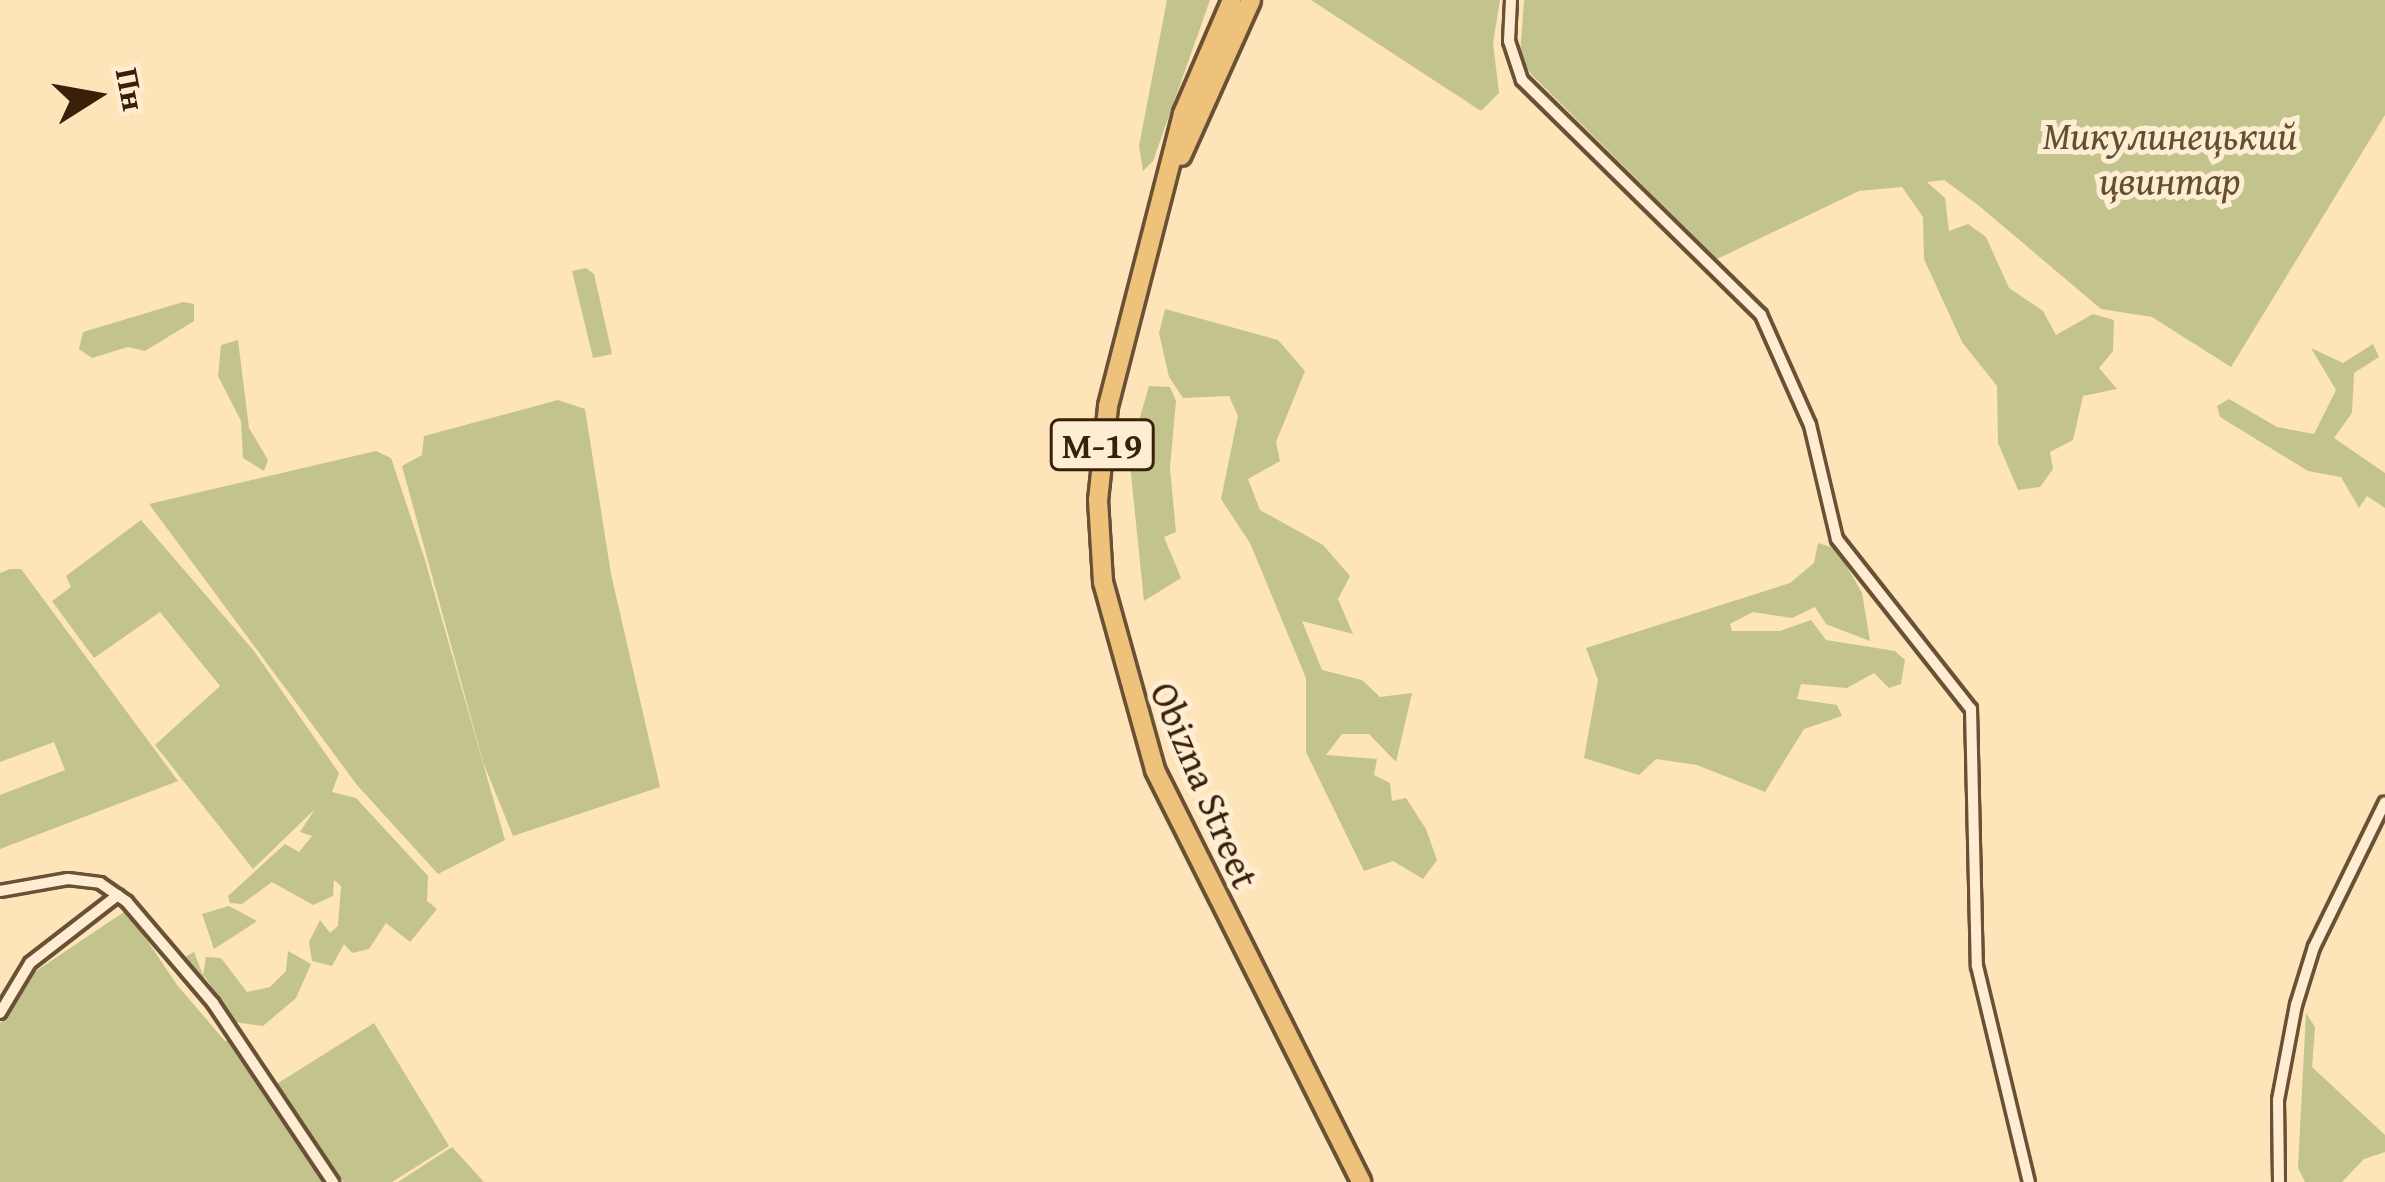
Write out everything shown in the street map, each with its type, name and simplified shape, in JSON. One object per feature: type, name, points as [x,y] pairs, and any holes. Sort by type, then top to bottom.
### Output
[{"type":"highway","name":"М-19","points":[[1171,177],[1183,114],[1232,0]]},
{"type":"highway","name":"М-19","points":[[1171,177],[1251,0]]},
{"type":"highway","name":"Obizna Street","points":[[1171,177],[1102,443],[1098,524],[1109,620],[1155,770],[1361,1182]]},
{"type":"street","points":[[1511,0],[1508,41],[1522,80],[1761,315],[1810,425],[1837,539],[1971,709],[1977,966],[2029,1182]]},
{"type":"street","points":[[2279,1182],[2278,1100],[2296,1005],[2314,946],[2385,802]]},
{"type":"street","points":[[0,891],[68,879],[118,896],[213,1003],[333,1182]]},
{"type":"street","points":[[0,1013],[30,963],[118,896]]},
{"type":"green space","points":[[1167,0],[1210,0],[1153,161],[1143,171],[1139,146]]},
{"type":"green space","points":[[1311,0],[1500,0],[1493,43],[1499,93],[1481,111]]},
{"type":"green space","name":"Микулинецький цвинтар","points":[[1524,0],[2385,0],[2385,115],[2231,367],[2152,317],[2101,309],[1944,180],[1927,182],[1945,198],[1949,231],[1968,224],[1986,237],[2009,288],[2043,311],[2056,335],[2093,314],[2114,320],[2113,351],[2099,368],[2117,389],[2083,396],[2073,440],[2050,452],[2053,469],[2040,487],[2018,490],[1998,443],[1997,386],[1962,342],[1924,259],[1923,217],[1902,187],[1859,191],[1717,259],[1531,74],[1520,56]]},
{"type":"green space","points":[[586,268],[594,274],[612,354],[593,358],[572,271]]},
{"type":"green space","points":[[183,302],[194,304],[194,321],[145,351],[128,347],[92,358],[79,349],[83,332]]},
{"type":"green space","points":[[1165,309],[1278,340],[1305,371],[1276,442],[1280,461],[1248,479],[1260,510],[1323,545],[1350,576],[1338,599],[1353,634],[1302,621],[1322,670],[1362,680],[1380,697],[1412,693],[1396,762],[1369,734],[1342,734],[1326,755],[1377,759],[1374,775],[1390,783],[1392,801],[1406,798],[1426,829],[1437,860],[1423,879],[1393,861],[1364,871],[1306,752],[1306,678],[1250,543],[1221,499],[1238,416],[1229,396],[1183,398],[1169,377],[1159,333]]},
{"type":"green space","points":[[238,340],[249,428],[268,460],[264,471],[243,458],[241,421],[218,376],[221,345]]},
{"type":"green space","points":[[2373,344],[2379,357],[2354,373],[2352,413],[2334,438],[2385,473],[2385,508],[2367,496],[2359,508],[2341,477],[2308,471],[2220,417],[2217,406],[2229,399],[2277,427],[2314,434],[2336,390],[2311,348],[2343,363]]},
{"type":"green space","points":[[1149,386],[1170,387],[1176,401],[1170,468],[1176,532],[1164,537],[1181,578],[1144,601],[1129,455]]},
{"type":"green space","points":[[558,400],[585,409],[611,574],[660,787],[513,836],[483,762],[402,466],[422,455],[424,436]]},
{"type":"green space","points":[[376,451],[391,458],[425,560],[505,840],[438,874],[357,785],[149,504]]},
{"type":"green space","points":[[141,520],[254,651],[339,773],[332,792],[356,798],[428,876],[427,901],[437,909],[410,942],[386,923],[369,949],[352,953],[344,944],[332,966],[312,961],[309,942],[320,920],[330,933],[338,926],[341,886],[334,880],[333,896],[313,905],[272,882],[242,904],[230,903],[228,896],[285,844],[299,852],[312,836],[300,832],[315,809],[253,869],[155,745],[220,686],[160,612],[94,658],[52,601],[71,587],[66,576]]},
{"type":"green space","points":[[1818,543],[1837,549],[1862,593],[1870,641],[1826,624],[1815,607],[1792,618],[1753,612],[1730,624],[1732,631],[1780,631],[1811,620],[1826,640],[1895,651],[1905,660],[1901,684],[1889,688],[1874,673],[1847,688],[1801,684],[1797,699],[1837,705],[1842,716],[1804,729],[1765,792],[1697,765],[1656,759],[1639,775],[1584,758],[1598,680],[1586,648],[1790,583],[1814,563]]},
{"type":"green space","points":[[21,569],[178,781],[0,849],[0,795],[65,770],[54,742],[0,762],[0,573]]},
{"type":"green space","points":[[229,906],[257,921],[214,949],[202,914]]},
{"type":"green space","points":[[127,910],[177,985],[225,1041],[233,1039],[330,1182],[0,1182],[0,1024],[24,979]]},
{"type":"green space","points":[[288,951],[311,964],[296,998],[263,1026],[235,1022],[204,976],[205,988],[179,960],[194,952],[203,975],[206,957],[221,958],[247,992],[270,987],[286,971]]},
{"type":"green space","points":[[2306,1013],[2315,1027],[2312,1067],[2385,1135],[2385,1152],[2364,1159],[2342,1182],[2305,1182],[2298,1168]]},
{"type":"green space","points":[[374,1023],[449,1146],[392,1182],[343,1182],[275,1085]]},
{"type":"green space","points":[[452,1147],[484,1182],[398,1182]]}]
